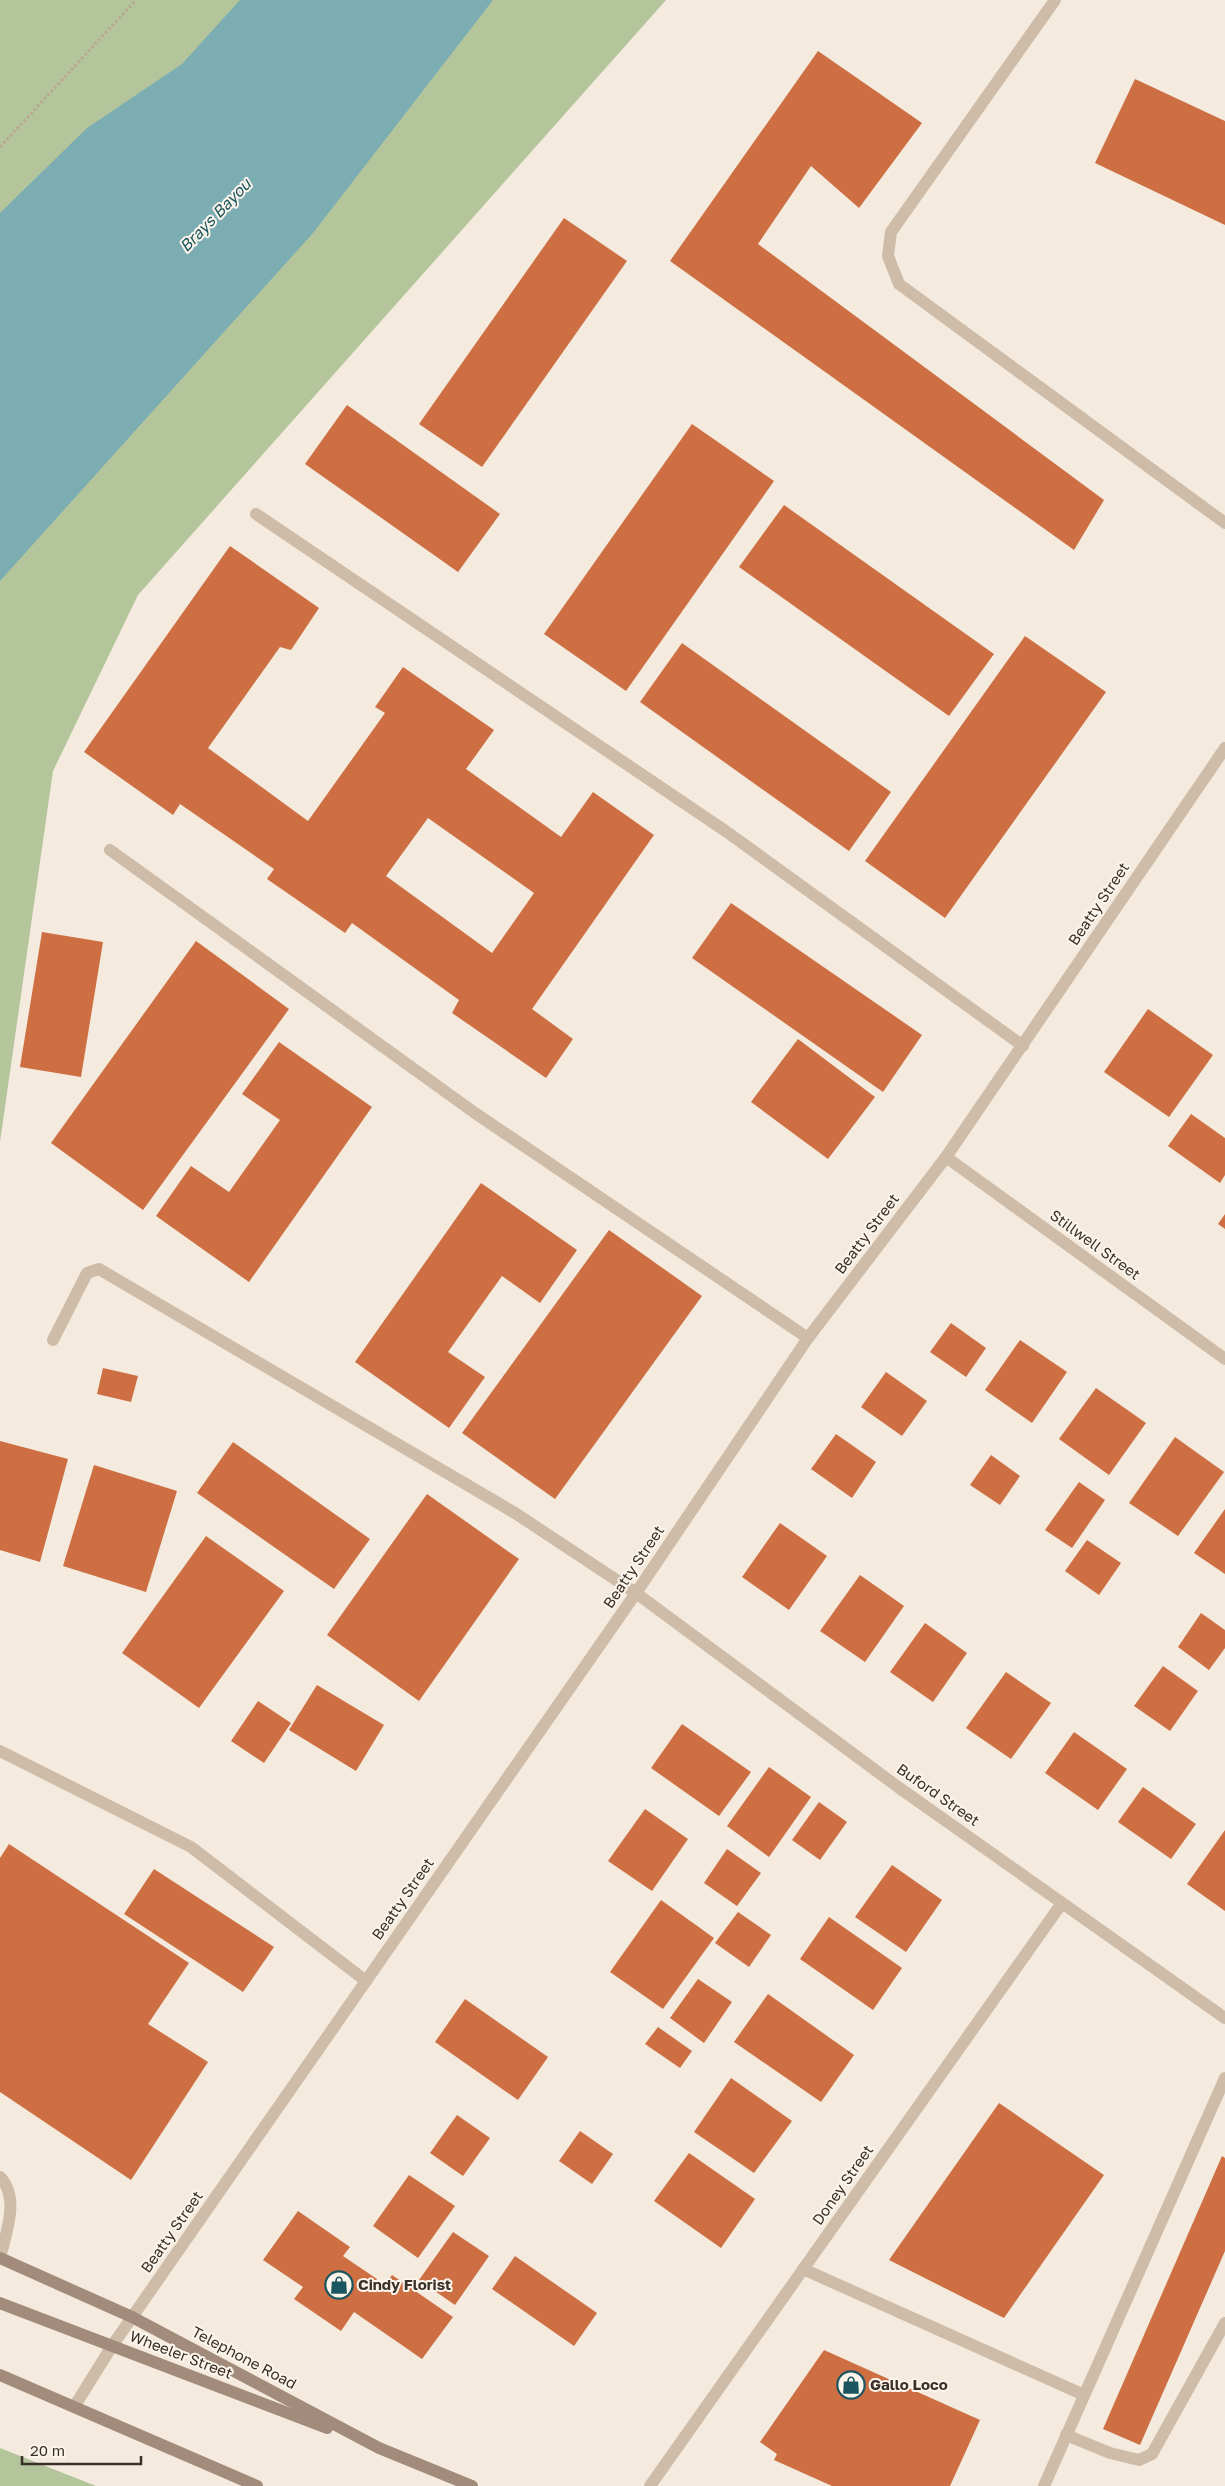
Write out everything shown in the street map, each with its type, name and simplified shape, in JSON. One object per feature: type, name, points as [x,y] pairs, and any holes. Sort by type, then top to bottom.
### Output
[{"type":"main road","name":"Telephone Road","points":[[0,2258],[132,2317],[379,2448],[472,2486]]},
{"type":"main road","name":"Wheeler Street","points":[[0,2303],[379,2448]]},
{"type":"main road","points":[[0,2375],[257,2486]]},
{"type":"street","points":[[1055,0],[891,232],[888,256],[899,284],[1225,523]]},
{"type":"street","points":[[256,514],[727,832],[1023,1046]]},
{"type":"street","name":"Beatty Street","points":[[74,2407],[112,2346],[636,1593],[808,1338],[946,1157],[1225,748]]},
{"type":"street","points":[[110,850],[474,1113],[808,1338]]},
{"type":"street","name":"Stillwell Street","points":[[946,1157],[1225,1359]]},
{"type":"street","name":"Buford Street","points":[[53,1340],[87,1273],[99,1269],[515,1513],[636,1593],[898,1787],[1225,2018]]},
{"type":"street","points":[[0,1750],[191,1847],[366,1981]]},
{"type":"street","name":"Doney Street","points":[[650,2486],[1062,1903]]},
{"type":"street","points":[[1044,2486],[1225,2078]]},
{"type":"street","points":[[0,2177],[8,2186],[11,2208],[0,2258]]},
{"type":"street","points":[[804,2269],[1084,2395]]},
{"type":"street","points":[[1066,2435],[1110,2453],[1139,2460],[1152,2454],[1225,2323]]},
{"type":"path","points":[[0,147],[136,0]]},
{"type":"green space","points":[[0,0],[666,0],[138,595],[53,771],[0,1142]]},
{"type":"green space","points":[[0,2448],[96,2486],[0,2486]]},
{"type":"water","name":"Brays Bayou","points":[[240,0],[493,0],[313,233],[0,581],[0,213],[87,128],[182,64]]},
{"type":"building","points":[[818,51],[922,123],[859,208],[811,166],[758,244],[1104,500],[1074,550],[670,261]]},
{"type":"building","points":[[1135,79],[1225,121],[1225,225],[1095,163]]},
{"type":"building","points":[[564,218],[627,261],[482,467],[419,424]]},
{"type":"building","points":[[347,405],[500,514],[458,572],[305,464]]},
{"type":"building","points":[[692,424],[774,481],[626,691],[544,634]]},
{"type":"building","points":[[784,505],[994,654],[949,716],[739,567]]},
{"type":"building","points":[[230,546],[319,608],[291,650],[280,647],[208,748],[308,821],[385,713],[375,707],[403,667],[494,730],[466,769],[561,837],[593,792],[654,835],[532,1009],[573,1039],[546,1078],[452,1013],[459,1000],[352,923],[345,933],[267,879],[274,869],[180,804],[173,815],[84,752]],"holes":[[[428,818],[534,893],[492,953],[386,876]]]},
{"type":"building","points":[[1025,636],[1106,692],[945,918],[865,861]]},
{"type":"building","points":[[682,643],[891,792],[849,851],[640,702]]},
{"type":"building","points":[[731,903],[922,1035],[883,1092],[692,958]]},
{"type":"building","points":[[42,932],[103,942],[81,1077],[20,1067]]},
{"type":"building","points":[[196,941],[289,1009],[143,1210],[51,1143]]},
{"type":"building","points":[[1148,1009],[1213,1055],[1169,1117],[1104,1072]]},
{"type":"building","points":[[798,1039],[875,1097],[828,1159],[751,1102]]},
{"type":"building","points":[[279,1042],[372,1107],[249,1282],[156,1216],[191,1166],[229,1192],[280,1120],[242,1094]]},
{"type":"building","points":[[1191,1114],[1225,1138],[1225,1175],[1220,1183],[1168,1146]]},
{"type":"building","points":[[481,1183],[577,1250],[540,1303],[502,1276],[448,1352],[485,1377],[449,1428],[355,1362]]},
{"type":"building","points":[[1225,1214],[1225,1229],[1218,1224]]},
{"type":"building","points":[[609,1230],[702,1296],[555,1499],[462,1433]]},
{"type":"building","points":[[951,1323],[986,1348],[966,1377],[930,1352]]},
{"type":"building","points":[[1020,1340],[1067,1372],[1032,1423],[985,1390]]},
{"type":"building","points":[[103,1368],[138,1376],[131,1402],[97,1394]]},
{"type":"building","points":[[886,1372],[927,1401],[902,1436],[861,1407]]},
{"type":"building","points":[[1096,1388],[1146,1423],[1109,1475],[1059,1439]]},
{"type":"building","points":[[836,1434],[876,1462],[852,1498],[811,1469]]},
{"type":"building","points":[[1175,1437],[1224,1472],[1178,1536],[1129,1503]]},
{"type":"building","points":[[0,1441],[68,1459],[40,1562],[0,1550]]},
{"type":"building","points":[[233,1442],[370,1539],[334,1589],[197,1493]]},
{"type":"building","points":[[991,1455],[1020,1476],[1000,1505],[970,1485]]},
{"type":"building","points":[[94,1465],[177,1491],[146,1592],[63,1566]]},
{"type":"building","points":[[1079,1482],[1105,1500],[1072,1548],[1045,1530]]},
{"type":"building","points":[[427,1494],[519,1559],[419,1701],[327,1635]]},
{"type":"building","points":[[1225,1509],[1225,1574],[1194,1553]]},
{"type":"building","points":[[780,1523],[827,1556],[789,1610],[742,1577]]},
{"type":"building","points":[[206,1536],[284,1591],[199,1708],[122,1653]]},
{"type":"building","points":[[1087,1540],[1121,1563],[1099,1595],[1065,1571]]},
{"type":"building","points":[[860,1575],[904,1606],[865,1662],[820,1631]]},
{"type":"building","points":[[1201,1613],[1225,1630],[1225,1648],[1209,1670],[1178,1647]]},
{"type":"building","points":[[925,1623],[967,1653],[933,1702],[890,1672]]},
{"type":"building","points":[[1163,1666],[1198,1691],[1170,1731],[1134,1706]]},
{"type":"building","points":[[1006,1672],[1051,1703],[1011,1759],[966,1728]]},
{"type":"building","points":[[317,1685],[384,1725],[356,1771],[289,1730]]},
{"type":"building","points":[[258,1701],[291,1723],[264,1763],[231,1741]]},
{"type":"building","points":[[682,1724],[751,1772],[719,1816],[651,1768]]},
{"type":"building","points":[[1074,1732],[1127,1769],[1098,1810],[1045,1773]]},
{"type":"building","points":[[769,1767],[811,1797],[769,1857],[727,1826]]},
{"type":"building","points":[[1143,1787],[1196,1824],[1171,1859],[1118,1822]]},
{"type":"building","points":[[819,1802],[847,1822],[820,1860],[792,1840]]},
{"type":"building","points":[[645,1809],[688,1839],[652,1891],[608,1861]]},
{"type":"building","points":[[1225,1830],[1225,1911],[1187,1884]]},
{"type":"building","points":[[9,1844],[189,1963],[148,2024],[208,2062],[131,2180],[0,2092],[0,1858]]},
{"type":"building","points":[[727,1849],[761,1873],[737,1906],[704,1883]]},
{"type":"building","points":[[892,1865],[942,1900],[906,1952],[855,1917]]},
{"type":"building","points":[[154,1869],[274,1947],[243,1992],[124,1914]]},
{"type":"building","points":[[661,1900],[714,1938],[663,2009],[610,1972]]},
{"type":"building","points":[[738,1912],[771,1935],[749,1967],[715,1943]]},
{"type":"building","points":[[829,1917],[902,1968],[873,2010],[800,1959]]},
{"type":"building","points":[[698,1979],[732,2002],[704,2043],[670,2018]]},
{"type":"building","points":[[768,1994],[854,2055],[821,2102],[734,2042]]},
{"type":"building","points":[[465,1999],[548,2057],[518,2100],[435,2042]]},
{"type":"building","points":[[658,2027],[692,2051],[680,2068],[645,2044]]},
{"type":"building","points":[[731,2078],[792,2121],[754,2173],[694,2132]]},
{"type":"building","points":[[999,2103],[1104,2175],[1004,2318],[889,2260]]},
{"type":"building","points":[[457,2115],[490,2138],[463,2176],[430,2153]]},
{"type":"building","points":[[580,2131],[613,2154],[592,2184],[559,2161]]},
{"type":"building","points":[[689,2153],[755,2199],[721,2248],[654,2201]]},
{"type":"building","points":[[1222,2156],[1225,2158],[1225,2251],[1140,2445],[1103,2429]]},
{"type":"building","points":[[409,2175],[455,2206],[418,2258],[373,2226]]},
{"type":"building","name":"Cindy Florist","points":[[298,2211],[350,2247],[343,2256],[377,2279],[375,2282],[383,2288],[392,2275],[453,2317],[422,2359],[354,2312],[341,2331],[294,2299],[303,2287],[263,2260]]},
{"type":"building","points":[[453,2232],[489,2256],[455,2305],[419,2280]]},
{"type":"building","points":[[515,2256],[597,2313],[574,2346],[492,2289]]},
{"type":"building","name":"Gallo Loco","points":[[824,2350],[980,2420],[950,2486],[832,2486],[774,2460],[777,2454],[760,2442]]},
{"type":"place","name":"Cindy Florist","points":[[339,2285]]},
{"type":"place","name":"Gallo Loco","points":[[851,2385]]}]
